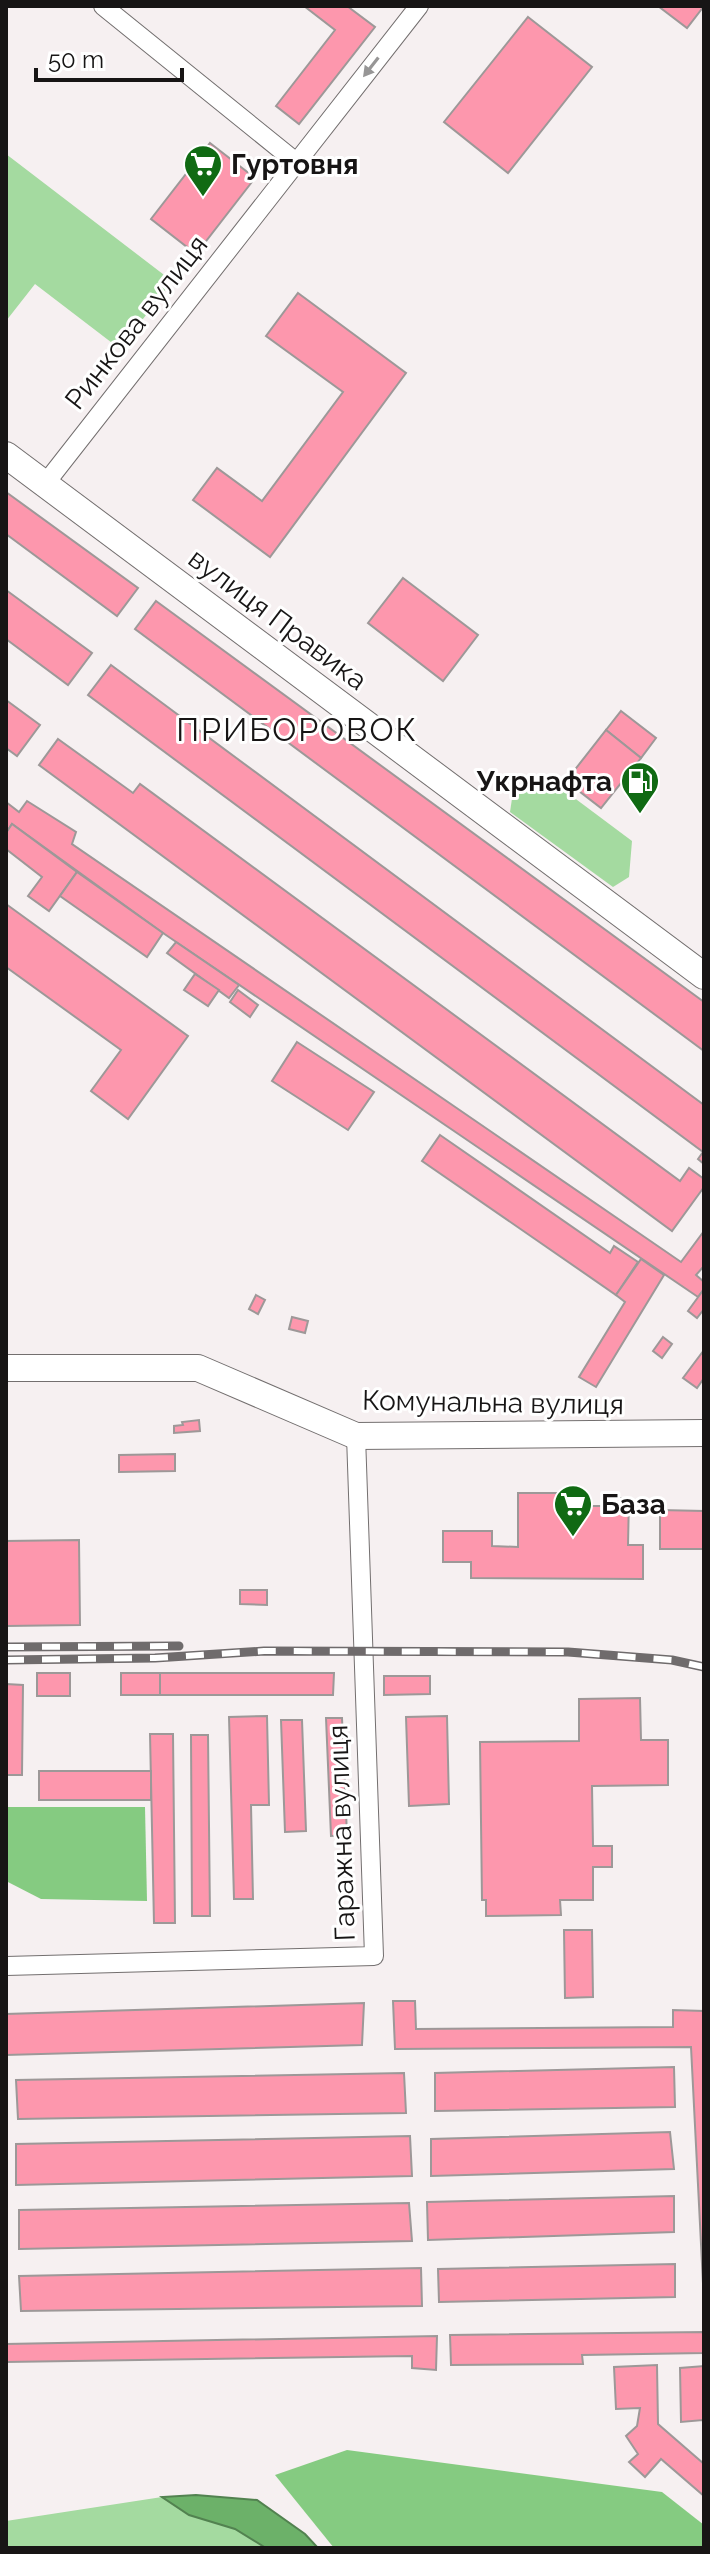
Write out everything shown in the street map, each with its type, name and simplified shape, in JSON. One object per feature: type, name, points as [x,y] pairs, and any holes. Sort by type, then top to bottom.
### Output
[{"type":"street","points":[[103,6],[296,162]]},
{"type":"street","name":"Ринкова вулиця","points":[[45,484],[419,6]]},
{"type":"street","name":"вулиця Правика","points":[[6,455],[704,976]]},
{"type":"street","name":"Комунальна вулиця","points":[[6,1368],[198,1368],[356,1436],[704,1433]]},
{"type":"street","name":"Гаражна вулиця","points":[[6,1966],[374,1956],[356,1436]]},
{"type":"shaded area","points":[[6,154],[172,281],[120,349],[35,284],[6,321]]},
{"type":"shaded area","points":[[536,782],[553,782],[632,841],[629,877],[613,887],[510,812],[513,792]]},
{"type":"shaded area","points":[[6,1807],[145,1807],[147,1901],[41,1899],[6,1881]]},
{"type":"shaded area","points":[[347,2450],[662,2492],[704,2525],[704,2548],[334,2548],[275,2475]]},
{"type":"shaded area","points":[[196,2495],[257,2500],[305,2534],[318,2548],[266,2548],[235,2529],[189,2515],[162,2497]]},
{"type":"shaded area","points":[[162,2497],[189,2515],[235,2529],[266,2548],[6,2548],[6,2521]]},
{"type":"building","points":[[304,6],[347,6],[375,27],[299,124],[276,106],[335,30]]},
{"type":"building","points":[[658,6],[704,6],[687,28]]},
{"type":"building","points":[[528,17],[592,67],[508,173],[444,122]]},
{"type":"building","name":"Гуртовня","points":[[210,143],[255,178],[196,254],[151,219]]},
{"type":"building","points":[[298,293],[406,373],[270,557],[193,500],[217,468],[262,501],[343,392],[266,336]]},
{"type":"building","points":[[6,492],[138,588],[117,616],[6,534]]},
{"type":"building","points":[[403,578],[478,635],[443,681],[368,623]]},
{"type":"building","points":[[6,590],[92,653],[68,685],[6,639]]},
{"type":"building","points":[[156,601],[704,1002],[704,1051],[135,629]]},
{"type":"building","points":[[111,665],[704,1105],[704,1164],[698,1159],[703,1152],[88,695]]},
{"type":"building","points":[[6,700],[40,725],[17,756],[6,748]]},
{"type":"building","points":[[621,711],[656,738],[641,758],[606,730]]},
{"type":"building","points":[[606,730],[641,758],[601,808],[566,781]]},
{"type":"building","points":[[58,739],[133,793],[140,784],[680,1181],[689,1168],[704,1179],[704,1187],[672,1231],[39,765]]},
{"type":"building","points":[[27,801],[76,832],[72,844],[681,1262],[704,1231],[704,1266],[696,1275],[704,1282],[704,1289],[698,1297],[163,933],[12,824],[6,833],[6,802],[19,812]]},
{"type":"building","points":[[12,824],[77,872],[49,911],[28,896],[42,877],[6,849],[6,833]]},
{"type":"building","points":[[77,872],[163,933],[147,957],[60,896]]},
{"type":"building","points":[[6,904],[188,1036],[128,1119],[91,1091],[121,1050],[6,967]]},
{"type":"building","points":[[176,942],[239,985],[229,998],[167,953]]},
{"type":"building","points":[[195,974],[219,990],[208,1006],[184,990]]},
{"type":"building","points":[[238,990],[258,1005],[250,1017],[230,1002]]},
{"type":"building","points":[[297,1042],[374,1092],[348,1130],[272,1081]]},
{"type":"building","points":[[440,1135],[610,1253],[614,1246],[638,1262],[616,1295],[422,1161]]},
{"type":"building","points":[[641,1259],[664,1275],[596,1387],[579,1377],[625,1302],[616,1295]]},
{"type":"building","points":[[704,1289],[704,1309],[697,1318],[688,1311]]},
{"type":"building","points":[[256,1295],[265,1300],[258,1314],[249,1309]]},
{"type":"building","points":[[292,1317],[308,1321],[305,1333],[289,1329]]},
{"type":"building","points":[[663,1337],[672,1344],[662,1358],[653,1351]]},
{"type":"building","points":[[704,1350],[704,1378],[697,1388],[683,1378]]},
{"type":"building","points":[[199,1420],[200,1431],[174,1433],[174,1426]]},
{"type":"building","points":[[175,1454],[175,1471],[119,1472],[119,1455]]},
{"type":"building","name":"База","points":[[518,1493],[573,1493],[573,1506],[614,1506],[614,1498],[629,1498],[628,1545],[643,1545],[643,1579],[471,1578],[471,1562],[443,1562],[443,1531],[492,1531],[492,1546],[518,1547]]},
{"type":"building","points":[[660,1510],[704,1511],[704,1549],[660,1549]]},
{"type":"building","points":[[79,1540],[80,1625],[6,1626],[6,1541]]},
{"type":"building","points":[[240,1590],[267,1590],[267,1605],[240,1604]]},
{"type":"building","points":[[37,1673],[70,1673],[70,1696],[37,1696]]},
{"type":"building","points":[[121,1673],[160,1673],[160,1695],[121,1695]]},
{"type":"building","points":[[160,1673],[334,1673],[333,1695],[160,1695]]},
{"type":"building","points":[[384,1676],[430,1676],[430,1694],[384,1695]]},
{"type":"building","points":[[6,1684],[23,1685],[22,1775],[6,1775]]},
{"type":"building","points":[[640,1698],[641,1740],[668,1740],[668,1785],[592,1786],[593,1846],[612,1846],[612,1867],[593,1867],[593,1900],[560,1900],[561,1915],[486,1916],[486,1900],[482,1900],[480,1742],[579,1741],[579,1699]]},
{"type":"building","points":[[267,1716],[269,1805],[251,1805],[253,1899],[234,1899],[229,1717]]},
{"type":"building","points":[[447,1716],[449,1804],[409,1806],[406,1717]]},
{"type":"building","points":[[326,1718],[342,1718],[347,1835],[331,1836]]},
{"type":"building","points":[[281,1720],[302,1720],[306,1831],[285,1832]]},
{"type":"building","points":[[150,1734],[173,1734],[175,1923],[154,1923]]},
{"type":"building","points":[[191,1735],[208,1735],[210,1916],[192,1916]]},
{"type":"building","points":[[39,1771],[151,1771],[151,1800],[39,1800]]},
{"type":"building","points":[[564,1930],[592,1930],[593,1997],[565,1998]]},
{"type":"building","points":[[393,2001],[415,2001],[416,2029],[673,2027],[673,2010],[704,2011],[704,2303],[691,2047],[395,2049]]},
{"type":"building","points":[[364,2003],[362,2045],[6,2055],[6,2014]]},
{"type":"building","points":[[674,2067],[675,2107],[435,2111],[435,2073]]},
{"type":"building","points":[[404,2073],[406,2113],[18,2119],[16,2080]]},
{"type":"building","points":[[670,2132],[674,2169],[431,2176],[431,2139]]},
{"type":"building","points":[[410,2136],[412,2176],[16,2185],[16,2144]]},
{"type":"building","points":[[674,2196],[674,2232],[428,2240],[427,2202]]},
{"type":"building","points":[[409,2203],[412,2241],[19,2249],[19,2210]]},
{"type":"building","points":[[675,2264],[675,2297],[439,2302],[438,2269]]},
{"type":"building","points":[[421,2268],[422,2306],[21,2311],[19,2276]]},
{"type":"building","points":[[704,2332],[704,2353],[582,2355],[583,2364],[451,2365],[450,2335]]},
{"type":"building","points":[[437,2336],[436,2370],[412,2368],[412,2356],[6,2362],[6,2344]]},
{"type":"building","points":[[657,2365],[658,2424],[704,2464],[704,2496],[661,2459],[645,2477],[629,2462],[638,2454],[626,2436],[637,2426],[640,2408],[616,2409],[614,2367]]},
{"type":"building","points":[[704,2366],[703,2437],[703,2420],[681,2422],[680,2368]]},
{"type":"railway","points":[[6,1647],[179,1646]]},
{"type":"railway","points":[[6,1660],[155,1658],[264,1651],[568,1652],[672,1660],[704,1667]]},
{"type":"place","name":"Гуртовня","points":[[203,198]]},
{"type":"place","name":"Укрнафта","points":[[640,815]]},
{"type":"place","name":"База","points":[[573,1538]]},
{"type":"district","name":"ПРИБОРОВОК","points":[[297,730]]}]
